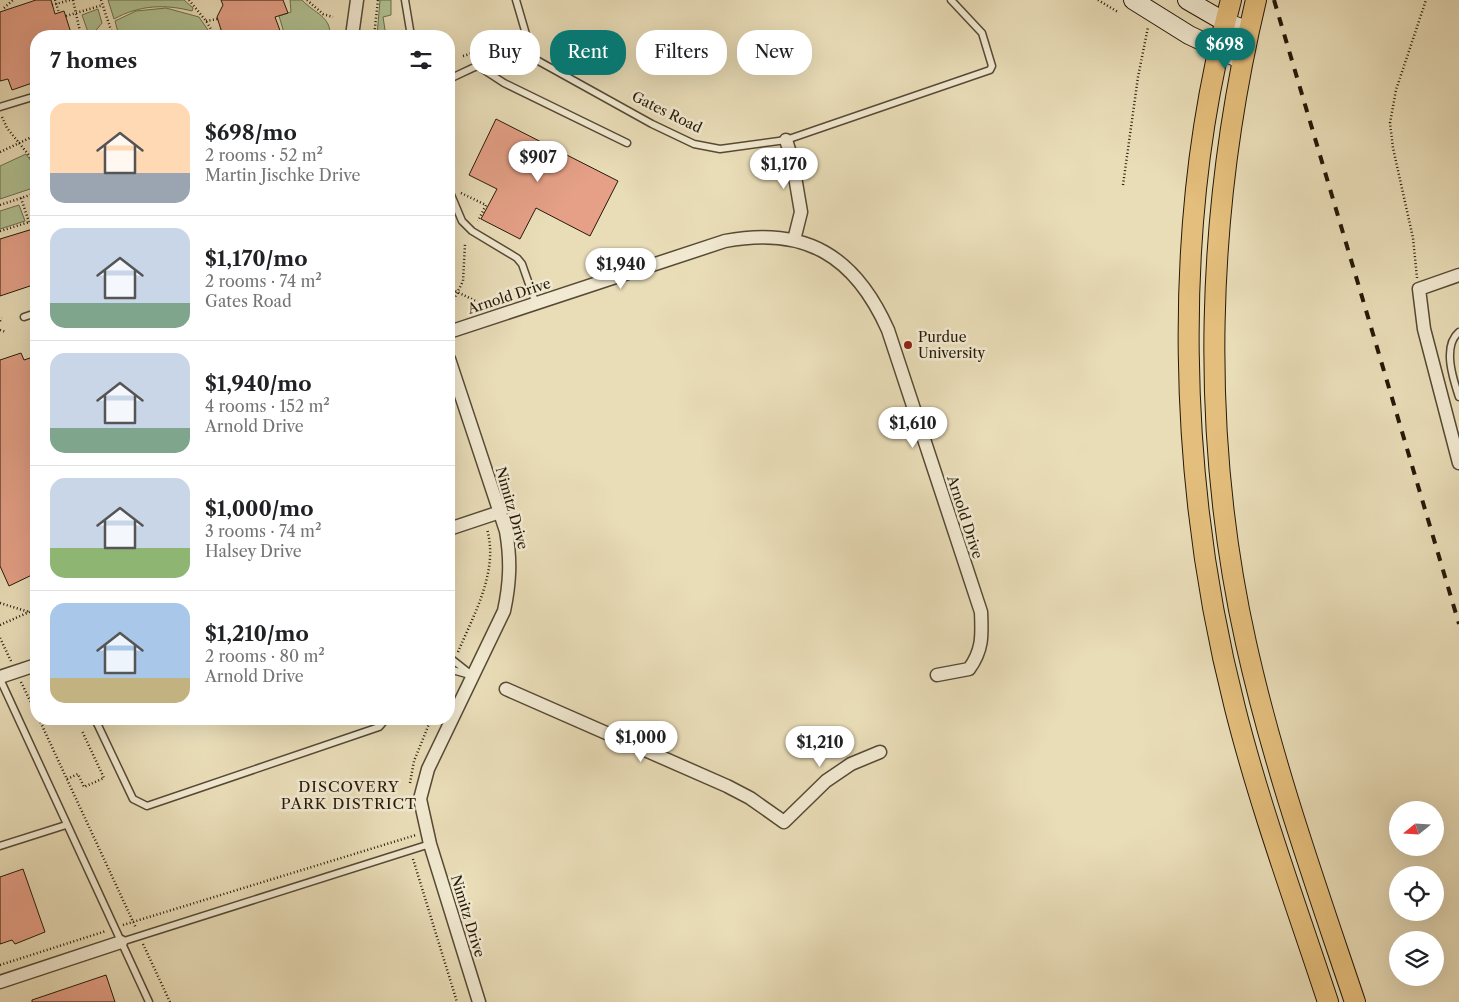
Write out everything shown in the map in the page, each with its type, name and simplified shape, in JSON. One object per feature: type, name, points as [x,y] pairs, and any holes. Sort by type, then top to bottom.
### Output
[{"type":"main road","points":[[1132,0],[1219,50],[1242,60]]},
{"type":"main road","points":[[1187,0],[1224,22],[1249,31]]},
{"type":"main road","points":[[1231,0],[1224,22],[1204,140],[1196,199],[1190,287],[1191,406],[1201,530],[1220,645],[1234,708],[1263,805],[1328,1002]]},
{"type":"main road","points":[[1256,0],[1242,60],[1221,205],[1215,289],[1216,409],[1226,529],[1235,589],[1259,701],[1296,827],[1355,1002]]},
{"type":"street","points":[[353,30],[357,0]]},
{"type":"street","points":[[786,140],[792,160],[801,212],[794,240]]},
{"type":"street","name":"Arnold Drive","points":[[455,330],[725,241],[765,236],[794,240],[823,252],[844,265],[861,281],[877,305],[892,341],[981,612],[982,643],[977,658],[969,669],[937,675]]},
{"type":"street","points":[[1459,275],[1418,289],[1424,329],[1459,463]]},
{"type":"street","name":"Nimitz Drive","points":[[455,377],[500,512],[511,558],[510,584],[504,611],[455,714]]},
{"type":"street","points":[[455,527],[500,512]]},
{"type":"street","points":[[0,678],[30,667]]},
{"type":"street","points":[[506,689],[727,786],[750,798],[784,822],[826,781],[852,764],[880,752]]},
{"type":"street","name":"Nimitz Drive","points":[[450,725],[428,769],[420,799],[428,838],[479,1002]]},
{"type":"street","points":[[0,982],[121,942]]},
{"type":"lane","points":[[405,0],[410,30]]},
{"type":"lane","points":[[516,0],[524,30]]},
{"type":"lane","name":"Gates Road","points":[[540,62],[652,124],[694,144],[720,149],[786,140],[990,70],[992,66],[982,33],[951,0]]},
{"type":"lane","name":"Gates Road","points":[[455,76],[470,70]]},
{"type":"lane","points":[[493,75],[627,143]]},
{"type":"lane","points":[[0,107],[30,98]]},
{"type":"lane","points":[[455,204],[462,221],[472,231],[518,258],[522,264],[536,304]]},
{"type":"lane","points":[[24,317],[30,315]]},
{"type":"lane","points":[[1459,332],[1454,336],[1450,352],[1459,397]]},
{"type":"lane","points":[[455,661],[474,676]]},
{"type":"lane","points":[[455,671],[474,676]]},
{"type":"lane","points":[[0,678],[149,1002]]},
{"type":"lane","points":[[98,725],[134,799],[142,806],[147,806],[381,725]]},
{"type":"lane","points":[[0,846],[66,825]]},
{"type":"lane","points":[[121,942],[410,850],[428,838]]},
{"type":"path","points":[[4,8],[13,0]]},
{"type":"path","points":[[55,0],[54,5],[60,13]]},
{"type":"path","points":[[54,5],[72,0],[81,30]]},
{"type":"path","points":[[101,0],[111,30]]},
{"type":"path","points":[[189,0],[206,20],[212,30]]},
{"type":"path","points":[[307,0],[323,14],[333,17]]},
{"type":"path","points":[[375,30],[378,0]]},
{"type":"path","points":[[1098,0],[1118,12]]},
{"type":"path","points":[[1418,289],[1413,238],[1393,148],[1390,123],[1396,90],[1426,0]]},
{"type":"path","points":[[66,16],[103,5]]},
{"type":"path","points":[[1124,185],[1138,77],[1151,11]]},
{"type":"path","points":[[206,20],[218,19]]},
{"type":"path","points":[[463,56],[470,54]]},
{"type":"path","points":[[0,112],[7,128],[30,156]]},
{"type":"path","points":[[0,152],[30,138]]},
{"type":"path","points":[[458,191],[487,205],[478,221]]},
{"type":"path","points":[[0,205],[30,195]]},
{"type":"path","points":[[0,232],[29,222],[22,198]]},
{"type":"path","points":[[455,299],[459,293],[465,272],[462,260],[465,244]]},
{"type":"path","points":[[455,291],[486,306]]},
{"type":"path","points":[[0,330],[6,332]]},
{"type":"path","points":[[455,652],[485,585],[489,568],[490,548],[484,518]]},
{"type":"path","points":[[0,603],[29,612]]},
{"type":"path","points":[[0,625],[29,612]]},
{"type":"path","points":[[0,638],[13,664]]},
{"type":"path","points":[[21,680],[30,700]]},
{"type":"path","points":[[42,725],[170,1002]]},
{"type":"path","points":[[67,779],[78,774],[84,787],[104,778],[82,731]]},
{"type":"path","points":[[122,925],[428,838]]},
{"type":"path","points":[[410,850],[457,1002]]},
{"type":"path","points":[[0,965],[105,931]]},
{"type":"green space","points":[[108,0],[184,0],[193,8],[192,11],[172,7],[143,8],[114,19]]},
{"type":"green space","points":[[290,0],[302,0],[325,20],[330,30],[283,30],[279,16],[291,12]]},
{"type":"green space","points":[[380,0],[391,0],[391,15],[383,17],[385,30],[378,30]]},
{"type":"green space","points":[[166,8],[199,17],[208,30],[117,30],[115,21],[136,11]]},
{"type":"green space","points":[[98,9],[102,23],[96,30],[87,30],[82,15]]},
{"type":"green space","points":[[26,154],[30,160],[30,189],[0,199],[0,166]]},
{"type":"green space","points":[[19,205],[25,221],[0,229],[0,211]]},
{"type":"building","points":[[36,0],[51,0],[55,14],[64,11],[70,30],[30,30],[30,84],[12,90],[8,79],[0,81],[0,12]]},
{"type":"building","points":[[221,0],[283,0],[288,13],[275,17],[280,30],[221,30],[217,17],[223,5]]},
{"type":"building","points":[[496,119],[618,181],[590,236],[536,208],[520,239],[481,219],[497,189],[469,175]]},
{"type":"building","points":[[30,230],[30,286],[0,296],[0,239]]},
{"type":"building","points":[[21,353],[24,360],[30,358],[30,576],[9,586],[0,566],[0,360]]},
{"type":"building","points":[[23,869],[45,932],[15,944],[12,940],[0,944],[0,877]]},
{"type":"building","points":[[106,975],[115,1002],[32,1002],[32,1000]]},
{"type":"railway","points":[[1274,0],[1459,624]]},
{"type":"place","name":"Purdue University","points":[[908,345]]},
{"type":"district","name":"DISCOVERY PARK DISTRICT","points":[[349,794]]}]
